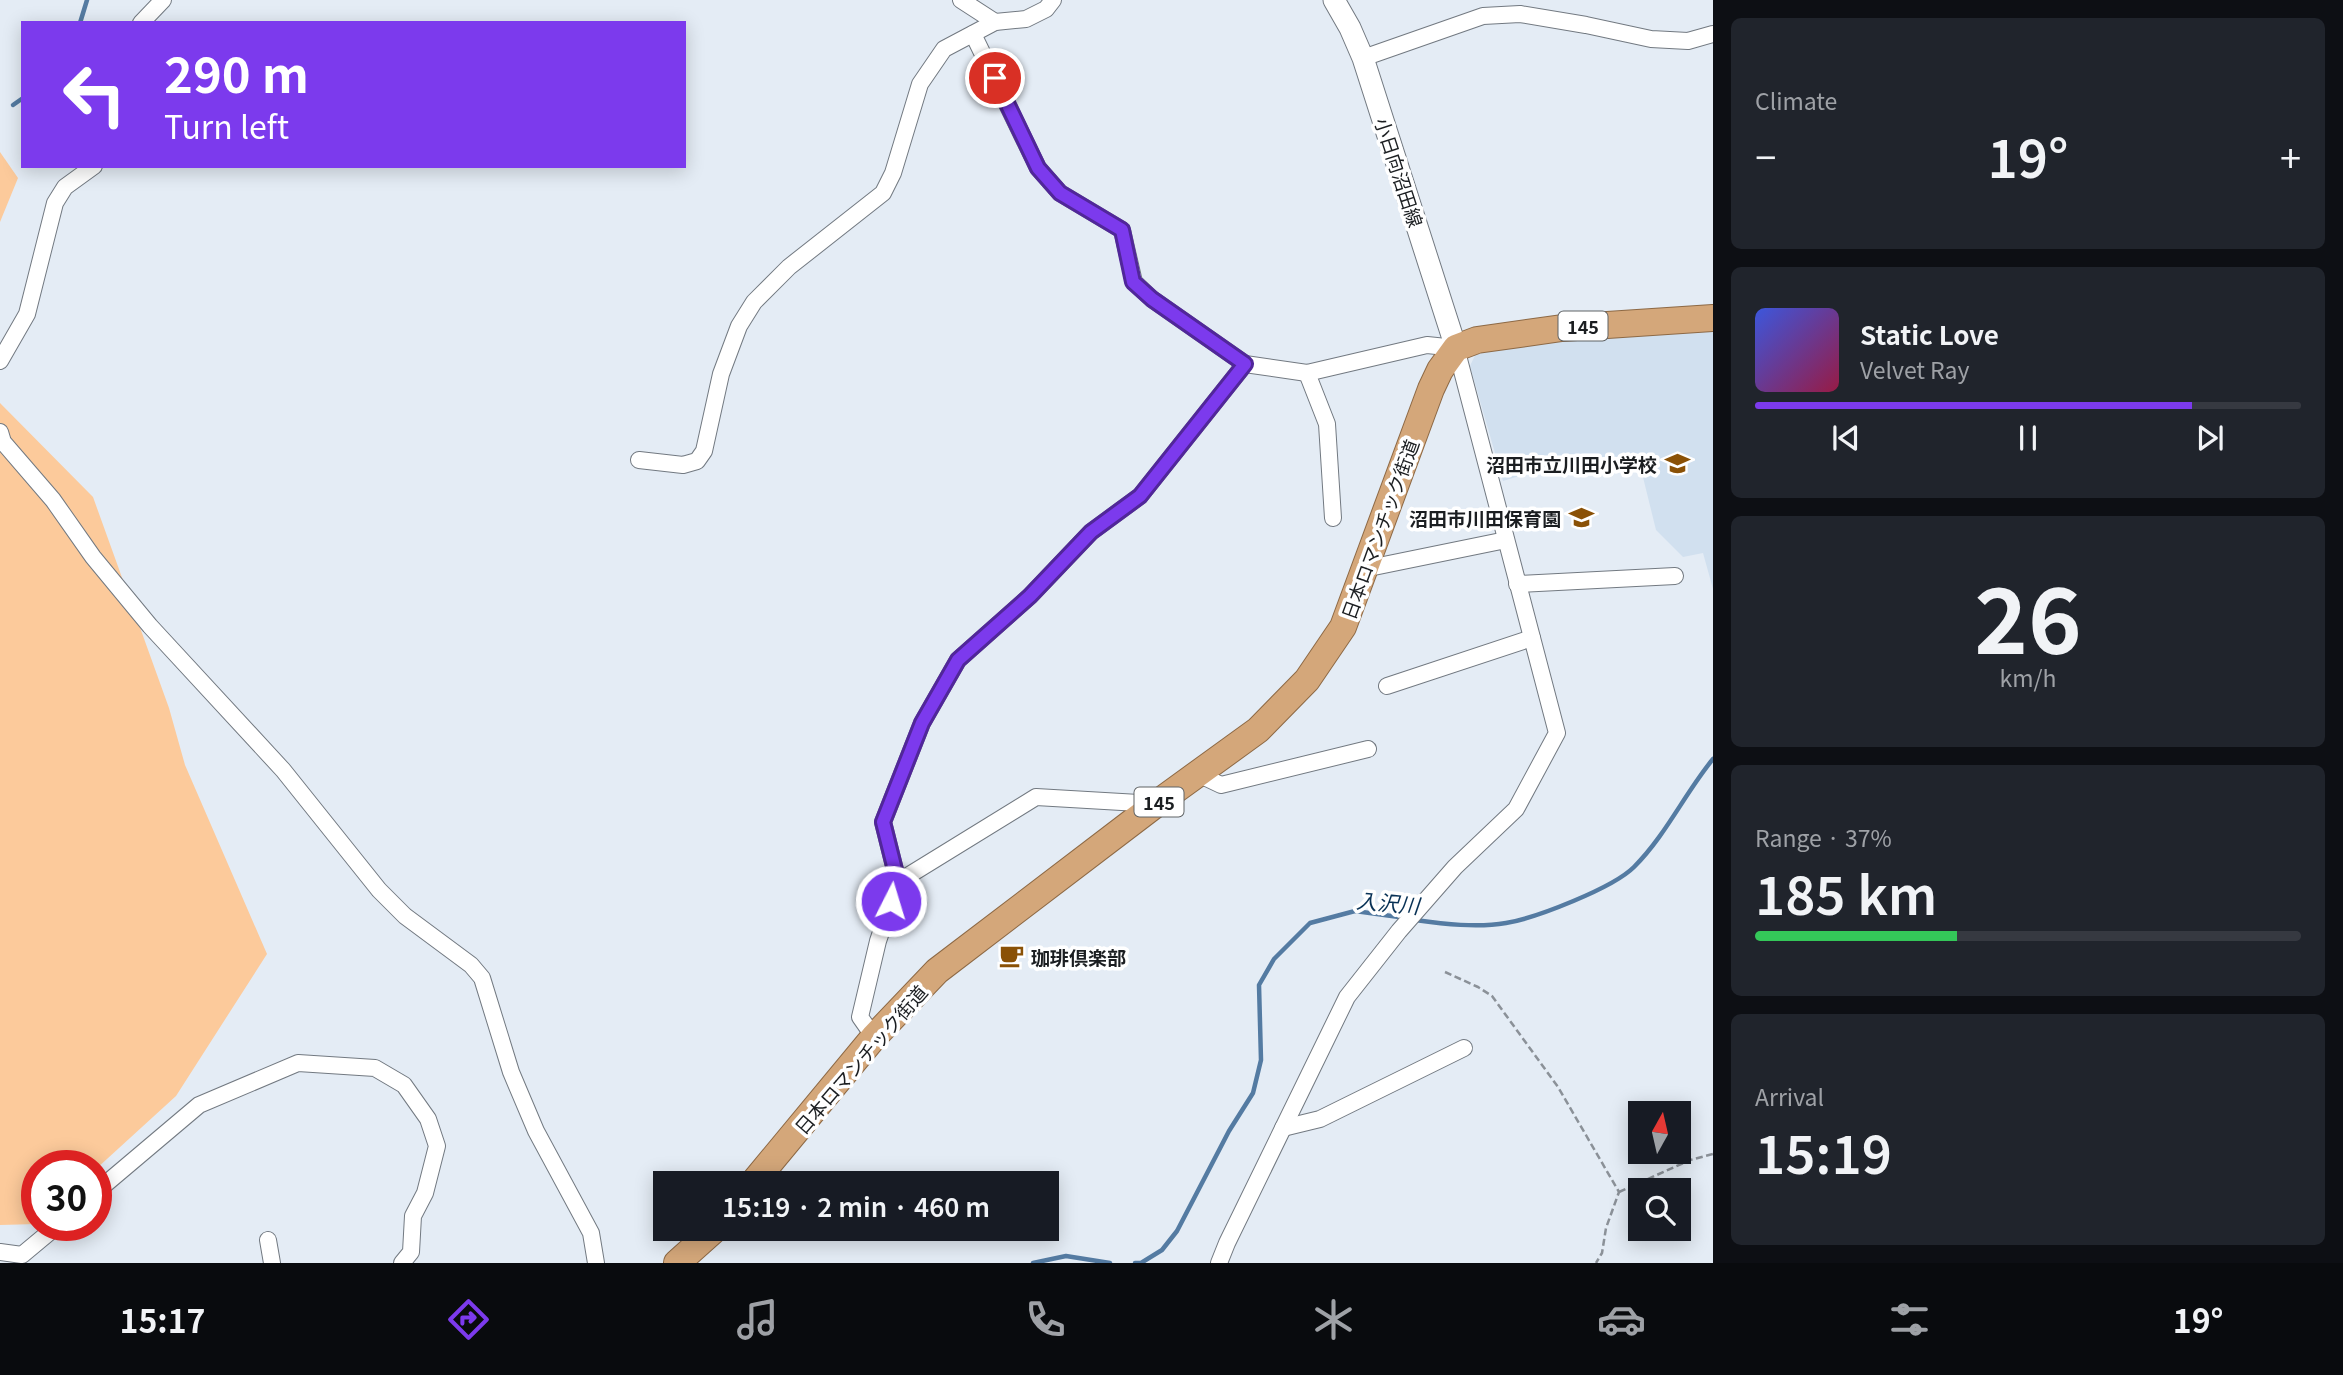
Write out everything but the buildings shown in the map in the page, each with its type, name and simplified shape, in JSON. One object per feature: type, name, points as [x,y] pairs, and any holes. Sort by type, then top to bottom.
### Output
[{"type":"highway","name":"145","points":[[1457,348],[1477,340],[1562,328],[1713,318]]},
{"type":"highway","name":"日本ロマンチック街道","points":[[763,1171],[874,1037],[937,971],[1258,730],[1307,680],[1343,627],[1431,389],[1440,370],[1457,348]]},
{"type":"highway","points":[[677,1263],[704,1241]]},
{"type":"main road","name":"小日向沼田線","points":[[1334,0],[1363,58],[1457,348]]},
{"type":"street","points":[[143,21],[163,0]]},
{"type":"street","points":[[961,0],[995,22]]},
{"type":"street","points":[[639,460],[683,465],[697,461],[704,452],[721,374],[739,326],[754,302],[789,267],[883,193],[893,173],[920,84],[944,49],[995,22],[1026,19],[1046,9],[1053,0]]},
{"type":"street","points":[[1363,58],[1483,16],[1520,14],[1586,24],[1651,39],[1688,41],[1713,33]]},
{"type":"street","points":[[973,34],[1038,168],[1060,193],[1122,230],[1133,282],[1152,299],[1245,364],[1307,373],[1427,345],[1457,348],[1557,733],[1516,809],[1455,867],[1347,997],[1219,1263]]},
{"type":"street","points":[[0,361],[27,314],[55,203],[65,187],[91,168]]},
{"type":"street","points":[[874,1037],[860,1017],[878,941],[898,882],[883,822],[922,723],[958,660],[1030,596],[1091,532],[1140,496],[1245,364]]},
{"type":"street","points":[[1307,373],[1327,424],[1333,518]]},
{"type":"street","points":[[0,432],[3,442],[53,500],[93,557],[142,616],[283,770],[379,890],[405,916],[471,965],[482,978],[511,1072],[536,1131],[591,1233],[596,1263]]},
{"type":"street","points":[[1364,569],[1506,540]]},
{"type":"street","points":[[1517,584],[1675,576]]},
{"type":"street","points":[[1387,686],[1532,638]]},
{"type":"street","points":[[1198,774],[1221,785],[1368,749]]},
{"type":"street","points":[[898,882],[1036,797],[1156,804]]},
{"type":"street","points":[[1283,1128],[1321,1119],[1464,1048]]},
{"type":"street","points":[[112,1178],[199,1105],[298,1063],[375,1068],[404,1085],[428,1119],[437,1146],[425,1193],[413,1216],[411,1252],[402,1263]]},
{"type":"street","points":[[268,1240],[272,1263]]},
{"type":"street","points":[[0,1252],[22,1255],[39,1241]]},
{"type":"path","points":[[1445,972],[1492,996],[1558,1087],[1619,1192]]},
{"type":"path","points":[[1596,1263],[1602,1253],[1606,1228],[1619,1192],[1690,1160],[1713,1154]]},
{"type":"shaded area","points":[[0,152],[18,178],[0,222]]},
{"type":"shaded area","name":"沼田市立川田小学校","points":[[1713,330],[1713,589],[1703,553],[1683,557],[1656,530],[1638,457],[1595,470],[1589,455],[1503,481],[1470,366],[1477,351],[1551,341]]},
{"type":"shaded area","points":[[0,403],[93,497],[169,708],[185,765],[267,954],[176,1096],[112,1154],[112,1150],[21,1150],[21,1224],[0,1225]]},
{"type":"waterway","points":[[81,21],[87,0]]},
{"type":"waterway","points":[[13,105],[21,99]]},
{"type":"waterway","name":"入沢川","points":[[1415,920],[1472,925],[1506,923],[1554,909],[1609,884],[1634,867],[1645,855],[1713,759]]},
{"type":"waterway","name":"入沢川","points":[[1135,1263],[1141,1263],[1162,1250],[1177,1231],[1229,1131],[1253,1093],[1261,1060],[1259,985],[1274,959],[1310,923],[1355,911],[1406,918]]},
{"type":"waterway","name":"入沢川","points":[[1033,1263],[1066,1256],[1110,1263]]},
{"type":"place","name":"沼田市立川田小学校","points":[[1677,463]]},
{"type":"place","name":"沼田市川田保育園","points":[[1581,517]]},
{"type":"place","name":"珈琲倶楽部","points":[[1011,956]]},
{"type":"route","points":[[891,901],[898,882],[883,822],[922,723],[958,660],[1030,596],[1091,532],[1140,496],[1245,364],[1152,299],[1133,282],[1122,230],[1060,193],[1038,168],[995,78]]}]
